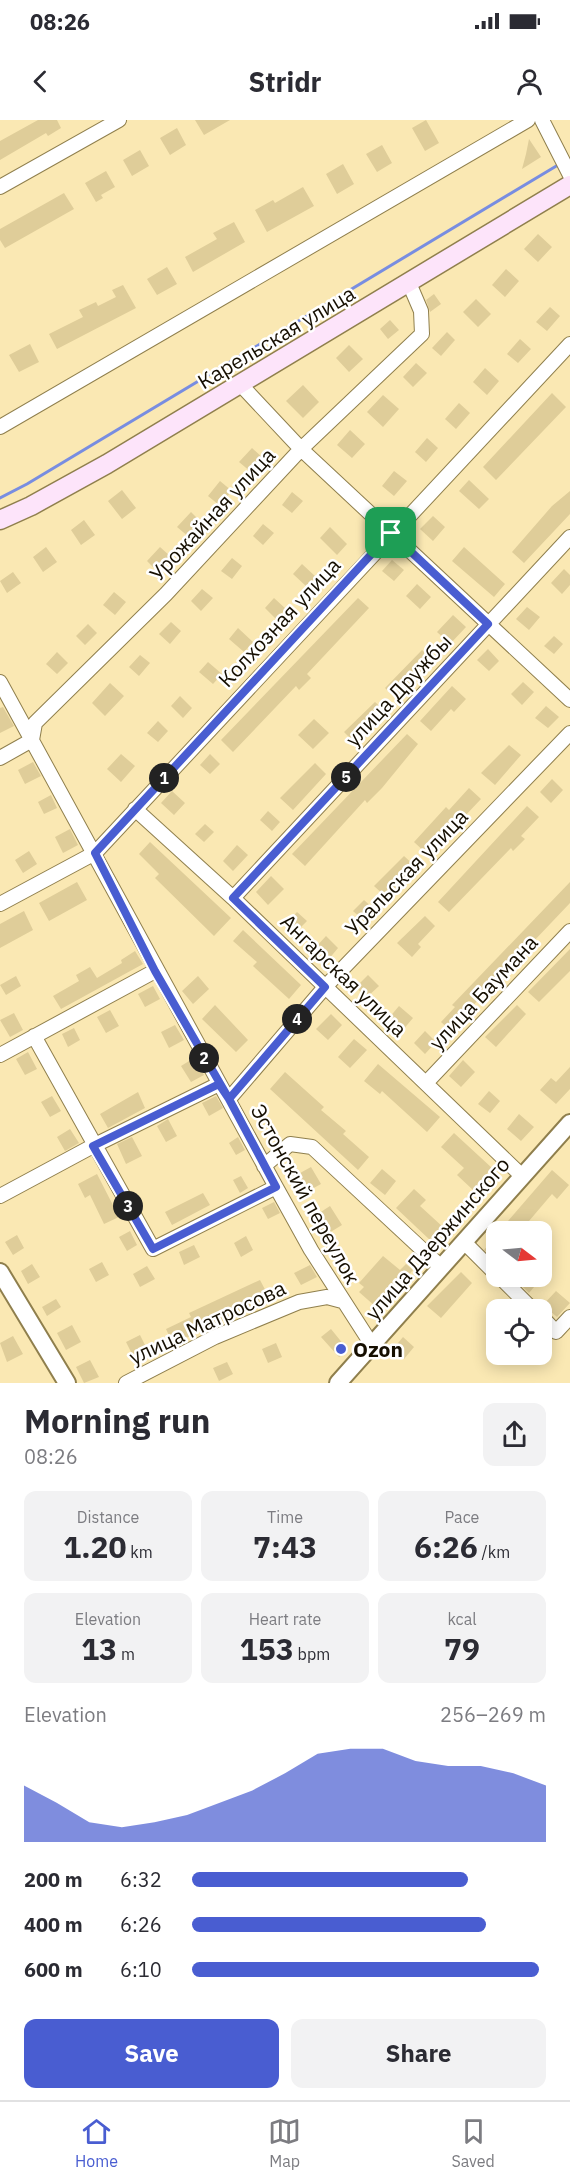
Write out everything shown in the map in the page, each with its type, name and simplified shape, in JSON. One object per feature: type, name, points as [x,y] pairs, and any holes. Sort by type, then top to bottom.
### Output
[{"type":"main road","name":"Карельская улица","points":[[0,520],[107,464],[570,184]]},
{"type":"street","points":[[0,187],[119,120]]},
{"type":"street","points":[[0,427],[528,120]]},
{"type":"street","points":[[542,120],[570,175]]},
{"type":"street","name":"Урожайная улица","points":[[32,740],[35,723],[166,594],[301,448],[422,334],[421,311],[409,283]]},
{"type":"street","name":"Колхозная улица","points":[[0,904],[95,853],[391,533],[570,344]]},
{"type":"street","points":[[240,384],[301,448],[570,700]]},
{"type":"street","name":"улица Дружбы","points":[[233,898],[570,537]]},
{"type":"street","name":"Эстонский переулок","points":[[0,682],[95,853],[155,971],[229,1099],[264,1166],[342,1301],[372,1345]]},
{"type":"street","name":"Уральская улица","points":[[229,1099],[325,987],[570,733]]},
{"type":"street","points":[[0,758],[32,740]]},
{"type":"street","name":"Ангарская улица","points":[[135,809],[233,898],[427,1082],[521,1175]]},
{"type":"street","name":"улица Баумана","points":[[427,1082],[570,931]]},
{"type":"street","points":[[0,1054],[155,971]]},
{"type":"street","points":[[34,1036],[93,1146],[153,1249],[276,1187]]},
{"type":"street","points":[[0,1196],[93,1146],[219,1084]]},
{"type":"street","name":"улица Дзержинского","points":[[346,1380],[372,1345],[521,1175],[570,1123]]},
{"type":"street","points":[[264,1166],[290,1144],[312,1147],[441,1267]]},
{"type":"street","points":[[464,1242],[486,1263]]},
{"type":"street","points":[[0,1272],[67,1383]]},
{"type":"street","points":[[510,1287],[522,1299]]},
{"type":"street","name":"улица Матросова","points":[[126,1383],[215,1337],[299,1302],[327,1297],[342,1301]]},
{"type":"street","points":[[552,1328],[556,1332],[570,1317]]},
{"type":"building","points":[[38,120],[57,120],[61,128],[48,136],[46,133],[0,160],[0,141]]},
{"type":"building","points":[[195,120],[230,120],[204,135]]},
{"type":"building","points":[[426,120],[439,143],[425,151],[412,128]]},
{"type":"building","points":[[177,128],[186,145],[170,155],[160,138]]},
{"type":"building","points":[[529,139],[541,157],[522,169],[526,154]]},
{"type":"building","points":[[382,145],[392,163],[377,172],[366,154]]},
{"type":"building","points":[[140,150],[149,166],[132,176],[123,160]]},
{"type":"building","points":[[343,164],[354,184],[337,194],[326,174]]},
{"type":"building","points":[[106,171],[115,187],[101,195],[103,198],[96,202],[85,183]]},
{"type":"building","points":[[303,187],[314,206],[267,232],[255,210],[273,200],[275,203]]},
{"type":"building","points":[[64,193],[74,209],[5,248],[0,240],[0,229]]},
{"type":"building","points":[[234,222],[245,242],[193,272],[185,257],[217,239],[213,233]]},
{"type":"building","points":[[538,234],[552,247],[538,262],[524,249]]},
{"type":"building","points":[[167,267],[177,284],[157,295],[147,279]]},
{"type":"building","points":[[506,269],[519,281],[505,297],[492,285]]},
{"type":"building","points":[[123,285],[136,308],[57,349],[49,334],[83,317],[79,310],[96,302],[98,306],[116,297],[112,290]]},
{"type":"building","points":[[434,294],[441,304],[430,312],[426,300]]},
{"type":"building","points":[[476,299],[491,314],[478,327],[463,312]]},
{"type":"building","points":[[550,307],[560,316],[547,331],[536,322]]},
{"type":"building","points":[[390,320],[399,330],[388,339],[380,329]]},
{"type":"building","points":[[447,332],[455,340],[441,356],[432,348]]},
{"type":"building","points":[[520,339],[531,349],[518,363],[507,354]]},
{"type":"building","points":[[30,344],[39,362],[19,372],[9,355]]},
{"type":"building","points":[[349,345],[363,359],[349,372],[336,358]]},
{"type":"building","points":[[416,363],[427,373],[413,387],[403,377]]},
{"type":"building","points":[[485,368],[499,381],[487,395],[473,382]]},
{"type":"building","points":[[303,385],[319,402],[303,418],[286,401]]},
{"type":"building","points":[[552,393],[566,407],[496,480],[483,467]]},
{"type":"building","points":[[383,395],[399,409],[383,427],[367,412]]},
{"type":"building","points":[[459,403],[470,413],[456,429],[445,419]]},
{"type":"building","points":[[350,430],[365,444],[352,458],[337,445]]},
{"type":"building","points":[[427,438],[438,448],[426,462],[415,452]]},
{"type":"building","points":[[252,448],[263,458],[251,472],[239,462]]},
{"type":"building","points":[[394,471],[407,481],[394,496],[382,486]]},
{"type":"building","points":[[469,480],[489,499],[479,509],[459,491]]},
{"type":"building","points":[[220,481],[232,491],[219,505],[208,496]]},
{"type":"building","points":[[122,490],[136,508],[122,519],[108,501]]},
{"type":"building","points":[[570,491],[570,514],[524,563],[512,552],[552,506]]},
{"type":"building","points":[[292,492],[303,501],[292,513],[282,505]]},
{"type":"building","points":[[191,512],[202,523],[189,537],[177,527]]},
{"type":"building","points":[[433,516],[445,527],[433,541],[420,529]]},
{"type":"building","points":[[84,520],[95,535],[81,545],[71,530]]},
{"type":"building","points":[[263,524],[274,533],[263,545],[253,536]]},
{"type":"building","points":[[330,527],[347,544],[337,555],[320,538]]},
{"type":"building","points":[[46,547],[57,562],[43,572],[33,557]]},
{"type":"building","points":[[160,547],[170,556],[157,571],[147,561]]},
{"type":"building","points":[[464,547],[505,584],[494,597],[452,561]]},
{"type":"building","points":[[232,558],[242,566],[232,579],[221,571]]},
{"type":"building","points":[[392,560],[404,570],[394,581],[382,571]]},
{"type":"building","points":[[302,564],[316,577],[307,587],[293,574]]},
{"type":"building","points":[[564,569],[570,575],[570,585],[562,594],[551,583]]},
{"type":"building","points":[[13,572],[21,583],[7,593],[0,581]]},
{"type":"building","points":[[417,584],[431,597],[420,609],[406,596]]},
{"type":"building","points":[[202,589],[213,598],[201,611],[191,601]]},
{"type":"building","points":[[114,592],[126,602],[115,615],[103,605]]},
{"type":"building","points":[[274,598],[286,609],[276,619],[265,608]]},
{"type":"building","points":[[358,598],[369,608],[307,674],[311,678],[299,690],[296,686],[233,752],[221,740]]},
{"type":"building","points":[[527,607],[540,617],[529,630],[516,619]]},
{"type":"building","points":[[453,615],[466,627],[450,644],[437,632]]},
{"type":"building","points":[[171,622],[181,631],[170,644],[159,634]]},
{"type":"building","points":[[88,624],[97,633],[85,645],[76,636]]},
{"type":"building","points":[[238,628],[253,642],[244,652],[229,639]]},
{"type":"building","points":[[554,636],[563,644],[554,654],[544,646]]},
{"type":"building","points":[[488,649],[499,661],[489,671],[477,660]]},
{"type":"building","points":[[422,650],[433,660],[397,699],[385,688]]},
{"type":"building","points":[[57,652],[68,663],[57,674],[46,664]]},
{"type":"building","points":[[140,655],[150,663],[139,676],[129,667]]},
{"type":"building","points":[[208,662],[222,674],[213,684],[199,672]]},
{"type":"building","points":[[523,682],[534,692],[522,705],[511,694]]},
{"type":"building","points":[[110,683],[124,696],[105,716],[92,703]]},
{"type":"building","points":[[452,686],[466,699],[454,712],[451,709],[431,731],[420,721]]},
{"type":"building","points":[[180,696],[192,708],[183,718],[171,706]]},
{"type":"building","points":[[375,702],[385,711],[355,743],[344,732]]},
{"type":"building","points":[[546,706],[559,717],[548,728],[535,718]]},
{"type":"building","points":[[3,707],[14,726],[0,733],[0,708]]},
{"type":"building","points":[[314,719],[329,733],[313,749],[298,735]]},
{"type":"building","points":[[158,721],[168,731],[158,742],[147,733]]},
{"type":"building","points":[[407,734],[418,744],[382,788],[367,803],[365,800],[305,866],[292,854]]},
{"type":"building","points":[[509,745],[521,755],[495,785],[481,773]]},
{"type":"building","points":[[121,754],[135,766],[121,782],[107,769]]},
{"type":"building","points":[[210,754],[220,764],[210,774],[200,765]]},
{"type":"building","points":[[33,762],[41,776],[25,784],[18,770]]},
{"type":"building","points":[[315,763],[326,774],[293,810],[280,798]]},
{"type":"building","points":[[552,779],[563,790],[551,803],[540,792]]},
{"type":"building","points":[[469,788],[481,799],[428,855],[414,842],[446,807],[449,810]]},
{"type":"building","points":[[172,791],[185,803],[174,815],[161,803]]},
{"type":"building","points":[[51,795],[57,808],[44,814],[38,802]]},
{"type":"building","points":[[527,806],[539,817],[521,836],[525,839],[513,851],[511,848],[449,912],[438,902]]},
{"type":"building","points":[[268,811],[280,822],[272,831],[260,820]]},
{"type":"building","points":[[205,824],[214,832],[204,842],[195,834]]},
{"type":"building","points":[[70,829],[78,845],[63,853],[55,837]]},
{"type":"building","points":[[150,842],[231,918],[214,936],[155,878],[159,874],[139,854]]},
{"type":"building","points":[[237,845],[248,855],[233,871],[223,861]]},
{"type":"building","points":[[29,851],[37,864],[23,873],[15,860]]},
{"type":"building","points":[[404,856],[416,867],[386,897],[374,886]]},
{"type":"building","points":[[271,876],[284,889],[268,905],[256,892]]},
{"type":"building","points":[[77,882],[87,900],[49,921],[39,903]]},
{"type":"building","points":[[570,882],[570,903],[477,1001],[452,1032],[441,1022],[455,1007],[452,1005]]},
{"type":"building","points":[[364,900],[375,910],[364,921],[353,911]]},
{"type":"building","points":[[24,911],[33,930],[0,948],[0,924]]},
{"type":"building","points":[[297,912],[307,921],[297,931],[288,922]]},
{"type":"building","points":[[425,916],[435,926],[418,944],[421,947],[412,957],[397,943]]},
{"type":"building","points":[[243,930],[301,985],[289,999],[253,966],[257,962],[233,941]]},
{"type":"building","points":[[326,936],[338,948],[328,960],[315,948]]},
{"type":"building","points":[[570,949],[570,971],[539,1002],[528,992]]},
{"type":"building","points":[[135,951],[143,964],[61,1009],[53,996],[79,981],[76,975],[90,967],[97,978],[122,963],[121,960]]},
{"type":"building","points":[[368,975],[379,986],[366,998],[356,987]]},
{"type":"building","points":[[16,976],[21,986],[6,995],[0,985]]},
{"type":"building","points":[[198,976],[209,989],[193,1004],[182,991]]},
{"type":"building","points":[[153,986],[160,999],[145,1007],[138,994]]},
{"type":"building","points":[[215,1005],[248,1040],[236,1052],[202,1019]]},
{"type":"building","points":[[517,1005],[526,1014],[496,1047],[485,1037]]},
{"type":"building","points":[[399,1006],[413,1018],[402,1031],[388,1019]]},
{"type":"building","points":[[110,1010],[119,1026],[106,1033],[97,1017]]},
{"type":"building","points":[[14,1013],[23,1030],[10,1037],[0,1020]]},
{"type":"building","points":[[331,1014],[342,1025],[328,1040],[316,1029]]},
{"type":"building","points":[[175,1025],[184,1040],[169,1048],[161,1032]]},
{"type":"building","points":[[74,1028],[80,1040],[68,1047],[62,1034]]},
{"type":"building","points":[[425,1031],[436,1042],[425,1054],[414,1043]]},
{"type":"building","points":[[354,1039],[367,1050],[350,1068],[338,1057]]},
{"type":"building","points":[[28,1052],[37,1069],[25,1075],[16,1059]]},
{"type":"building","points":[[194,1058],[204,1075],[191,1082],[181,1066]]},
{"type":"building","points":[[463,1060],[475,1072],[461,1087],[449,1076]]},
{"type":"building","points":[[378,1064],[440,1117],[427,1132],[382,1091],[380,1094],[364,1081]]},
{"type":"building","points":[[570,1067],[570,1089],[556,1104],[540,1090],[551,1078],[556,1082]]},
{"type":"building","points":[[285,1072],[324,1107],[321,1110],[346,1131],[343,1134],[369,1157],[358,1170],[270,1089]]},
{"type":"building","points":[[489,1091],[500,1101],[490,1113],[478,1104]]},
{"type":"building","points":[[138,1092],[145,1108],[108,1128],[100,1114]]},
{"type":"building","points":[[52,1096],[61,1111],[50,1117],[41,1102]]},
{"type":"building","points":[[216,1096],[223,1108],[209,1116],[202,1103]]},
{"type":"building","points":[[519,1114],[534,1127],[521,1141],[507,1129]]},
{"type":"building","points":[[168,1119],[177,1136],[166,1142],[157,1126]]},
{"type":"building","points":[[70,1129],[79,1143],[65,1151],[57,1137]]},
{"type":"building","points":[[454,1133],[492,1168],[473,1190],[457,1175],[464,1168],[441,1147]]},
{"type":"building","points":[[132,1137],[142,1156],[126,1164],[117,1144]]},
{"type":"building","points":[[238,1137],[245,1150],[236,1155],[229,1143]]},
{"type":"building","points":[[311,1167],[321,1184],[301,1195],[291,1178]]},
{"type":"building","points":[[382,1169],[396,1181],[385,1195],[370,1183]]},
{"type":"building","points":[[552,1170],[569,1185],[557,1199],[552,1194],[529,1221],[508,1221]]},
{"type":"building","points":[[97,1174],[119,1217],[104,1224],[90,1195],[85,1198],[78,1184]]},
{"type":"building","points":[[241,1176],[248,1188],[240,1193],[233,1180]]},
{"type":"building","points":[[414,1189],[426,1200],[420,1206],[443,1227],[431,1241],[396,1208]]},
{"type":"building","points":[[203,1193],[210,1205],[172,1225],[165,1212]]},
{"type":"building","points":[[274,1202],[280,1213],[268,1219],[262,1208]]},
{"type":"building","points":[[330,1206],[342,1225],[324,1236],[313,1217]]},
{"type":"building","points":[[130,1231],[137,1245],[127,1251],[119,1237]]},
{"type":"building","points":[[17,1235],[24,1248],[13,1255],[5,1242]]},
{"type":"building","points":[[246,1236],[253,1250],[241,1257],[234,1243]]},
{"type":"building","points":[[194,1245],[200,1257],[184,1265],[179,1252]]},
{"type":"building","points":[[383,1256],[400,1270],[406,1264],[413,1270],[406,1278],[403,1276],[376,1307],[359,1292],[364,1287],[359,1283]]},
{"type":"building","points":[[102,1262],[109,1275],[96,1282],[89,1269]]},
{"type":"building","points":[[32,1264],[40,1277],[28,1284],[21,1271]]},
{"type":"building","points":[[310,1265],[317,1277],[301,1285],[294,1273]]},
{"type":"building","points":[[147,1266],[155,1279],[140,1287],[133,1274]]},
{"type":"building","points":[[461,1272],[472,1283],[441,1318],[427,1306]]},
{"type":"building","points":[[260,1280],[270,1299],[173,1344],[166,1329],[191,1317],[189,1313]]},
{"type":"building","points":[[523,1287],[534,1287],[529,1293]]},
{"type":"building","points":[[556,1291],[570,1303],[557,1317],[552,1313],[552,1299],[549,1299]]},
{"type":"building","points":[[56,1299],[61,1307],[47,1316],[42,1307]]},
{"type":"building","points":[[72,1325],[81,1342],[66,1350],[57,1333]]},
{"type":"building","points":[[331,1329],[348,1350],[339,1357],[321,1337]]},
{"type":"building","points":[[140,1335],[148,1351],[134,1358],[126,1342]]},
{"type":"building","points":[[13,1336],[23,1354],[7,1362],[0,1343]]},
{"type":"building","points":[[403,1337],[414,1347],[404,1359],[393,1349]]},
{"type":"building","points":[[276,1343],[282,1357],[268,1363],[262,1349]]},
{"type":"building","points":[[90,1360],[99,1377],[84,1383],[76,1367]]},
{"type":"building","points":[[227,1362],[233,1374],[219,1381],[213,1368]]},
{"type":"waterway","points":[[0,498],[27,484],[558,165]]},
{"type":"place","name":"Ozon","points":[[341,1349]]},
{"type":"route","points":[[391,533],[95,853],[155,971],[229,1099],[276,1187],[153,1249],[93,1146],[219,1084],[229,1099],[325,987],[233,898],[488,624],[391,533]]}]
